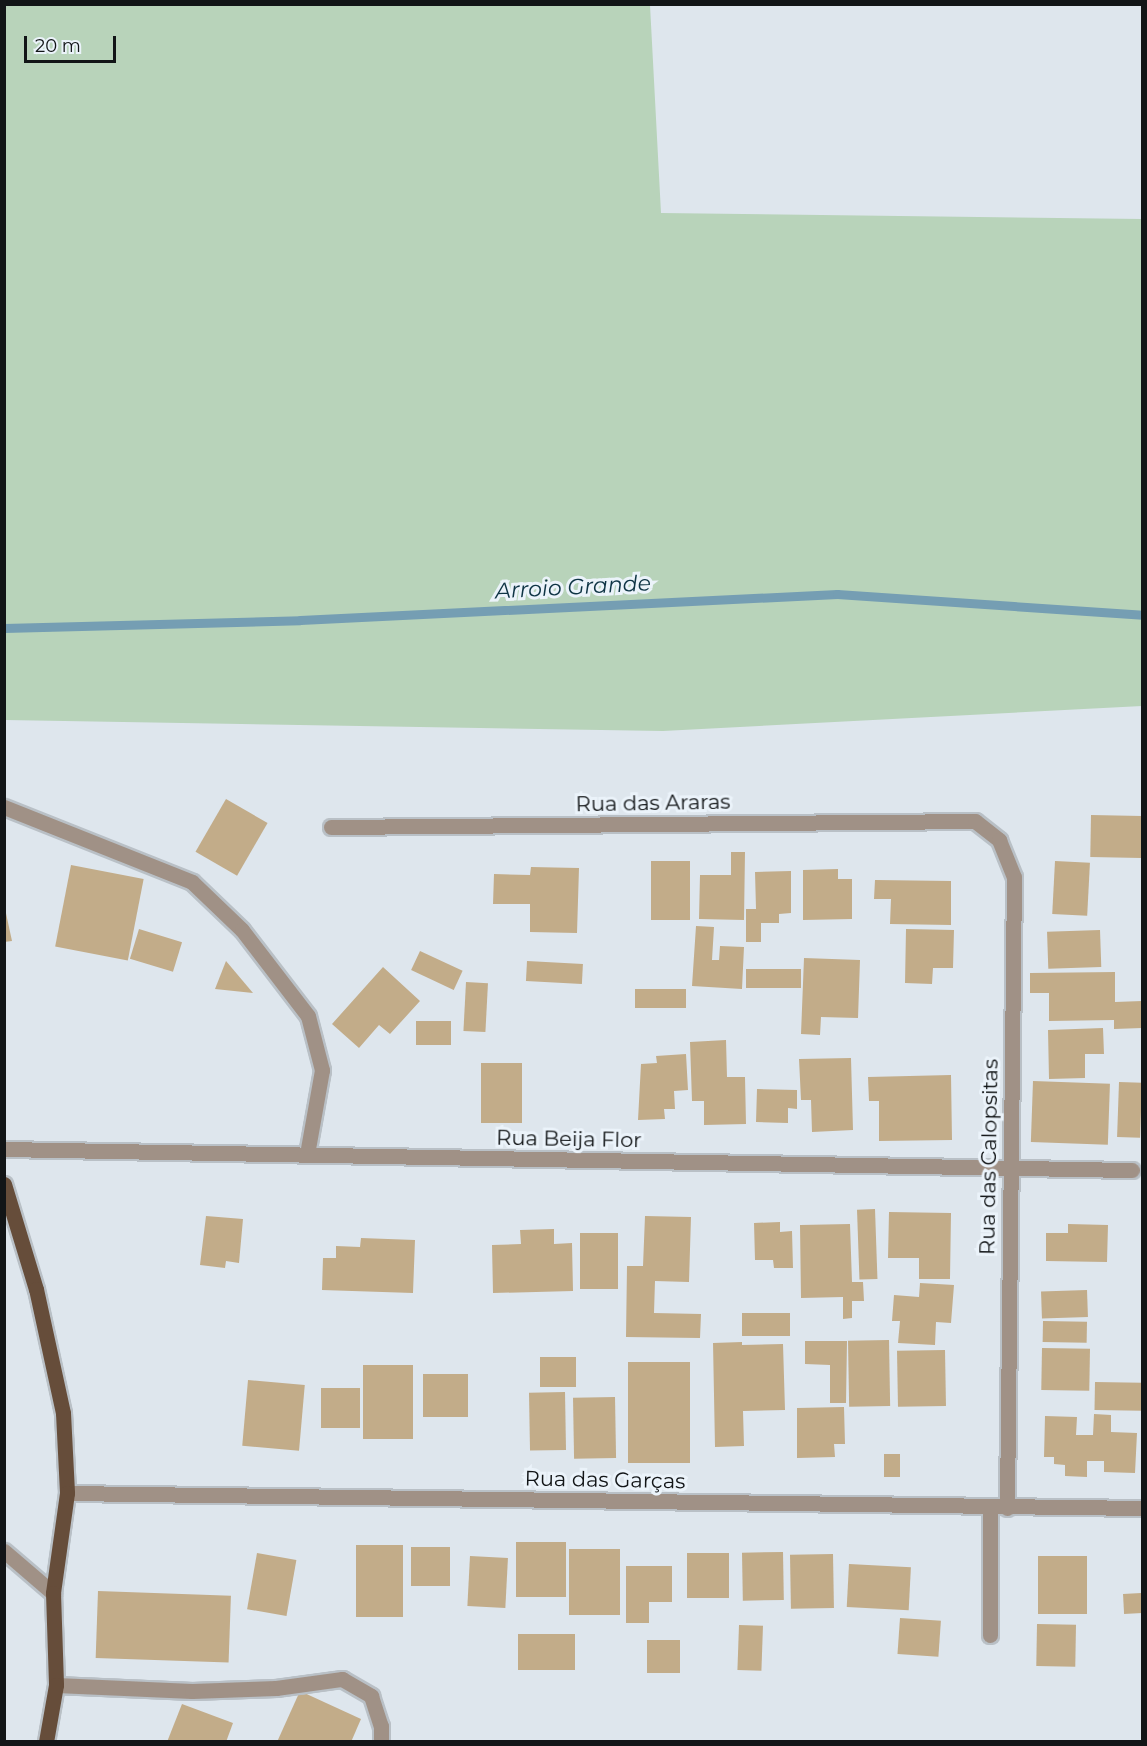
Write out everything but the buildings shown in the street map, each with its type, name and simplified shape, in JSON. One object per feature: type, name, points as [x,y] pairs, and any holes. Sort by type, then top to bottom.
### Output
[{"type":"main road","points":[[4,1184],[36,1288],[63,1413],[67,1493],[53,1593],[56,1685],[46,1742]]},
{"type":"street","points":[[4,807],[192,882],[243,930],[308,1016],[322,1070],[307,1154]]},
{"type":"street","name":"Rua das Araras","points":[[331,827],[975,821]]},
{"type":"street","name":"Rua das Calopsitas","points":[[975,821],[999,840],[1014,877],[1007,1508]]},
{"type":"street","name":"Rua Beija Flor","points":[[4,1149],[1009,1170],[1132,1170]]},
{"type":"street","name":"Rua das Garças","points":[[67,1493],[990,1508],[1143,1508]]},
{"type":"street","points":[[990,1508],[990,1635]]},
{"type":"street","points":[[4,1551],[53,1593]]},
{"type":"street","points":[[56,1685],[192,1691],[276,1688],[342,1679],[371,1696],[381,1726],[381,1742]]},
{"type":"green space","points":[[5,4],[650,5],[661,213],[1142,219],[1142,706],[663,731],[5,720]]},
{"type":"waterway","name":"Arroio Grande","points":[[4,628],[300,620],[837,594],[1142,615]]}]
